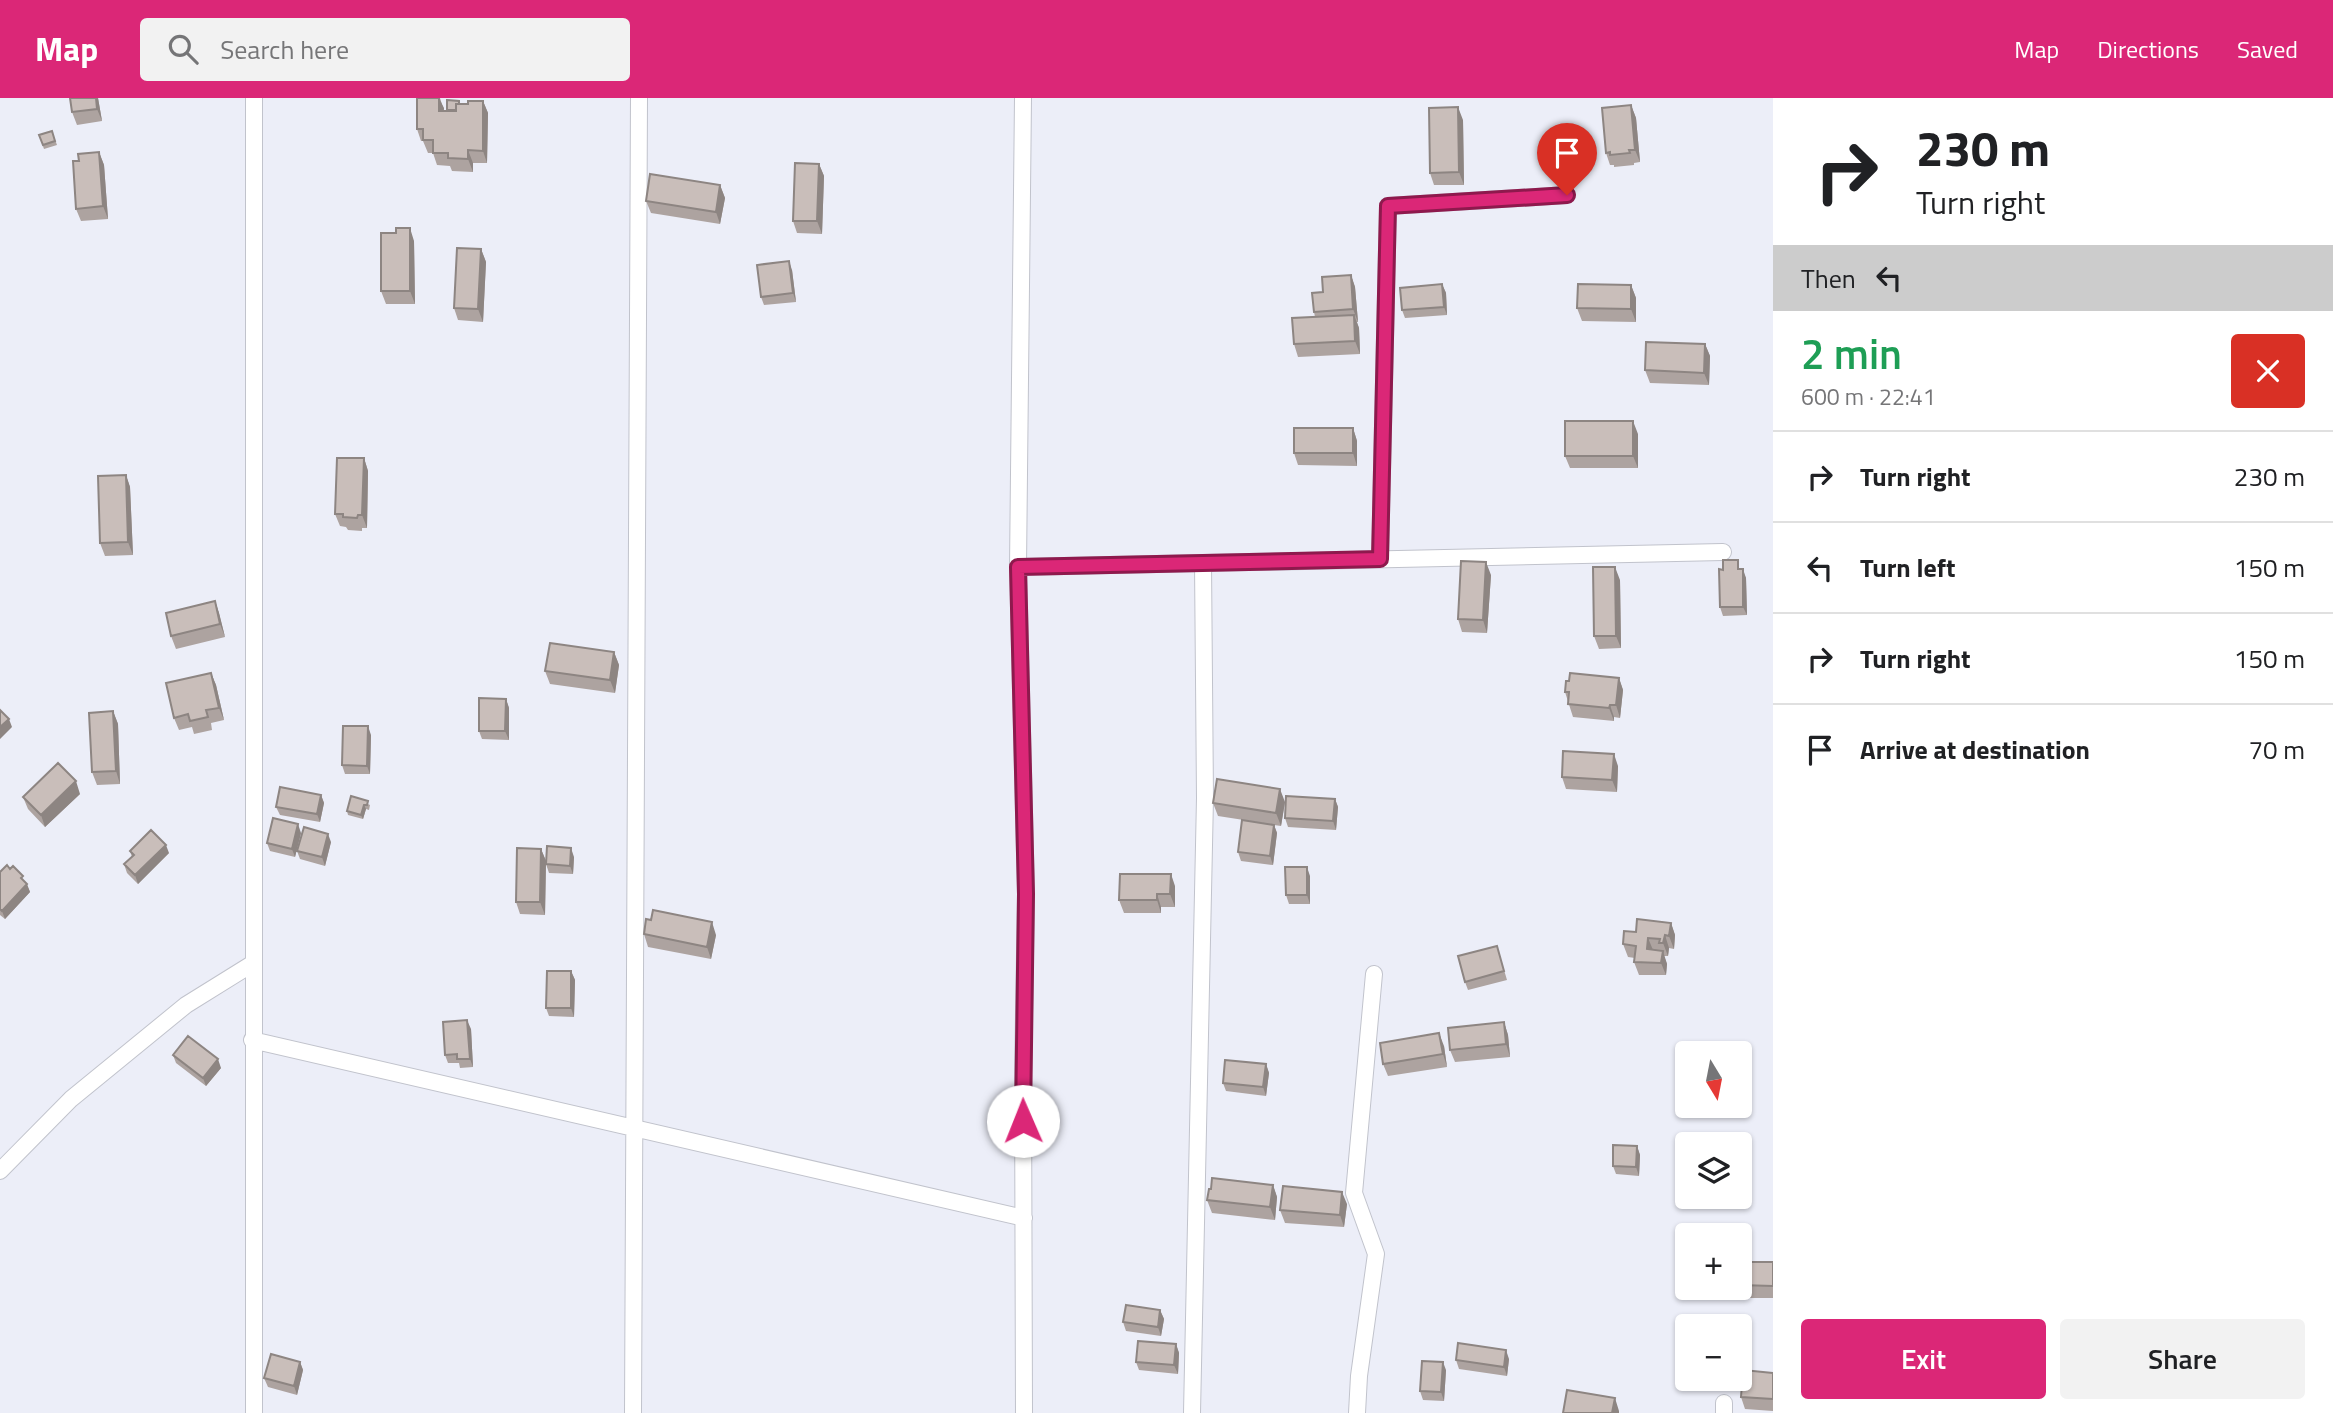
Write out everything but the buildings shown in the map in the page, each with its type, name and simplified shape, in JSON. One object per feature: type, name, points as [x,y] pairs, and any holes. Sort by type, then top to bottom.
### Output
[{"type":"street","points":[[254,98],[254,1413]]},
{"type":"street","points":[[634,1413],[639,98]]},
{"type":"street","points":[[1023,98],[1018,567],[1026,894],[1023,1073],[1024,1413]]},
{"type":"street","points":[[1380,559],[1388,206],[1567,195]]},
{"type":"street","points":[[1018,567],[1723,552]]},
{"type":"street","points":[[1192,1413],[1205,798],[1203,563]]},
{"type":"street","points":[[0,1171],[71,1099],[186,1005],[252,964]]},
{"type":"street","points":[[1357,1413],[1359,1376],[1376,1254],[1354,1193],[1374,974]]},
{"type":"street","points":[[252,1040],[1024,1218]]},
{"type":"route","points":[[1023,1121],[1026,894],[1018,567],[1380,559],[1388,206],[1567,195]]}]
